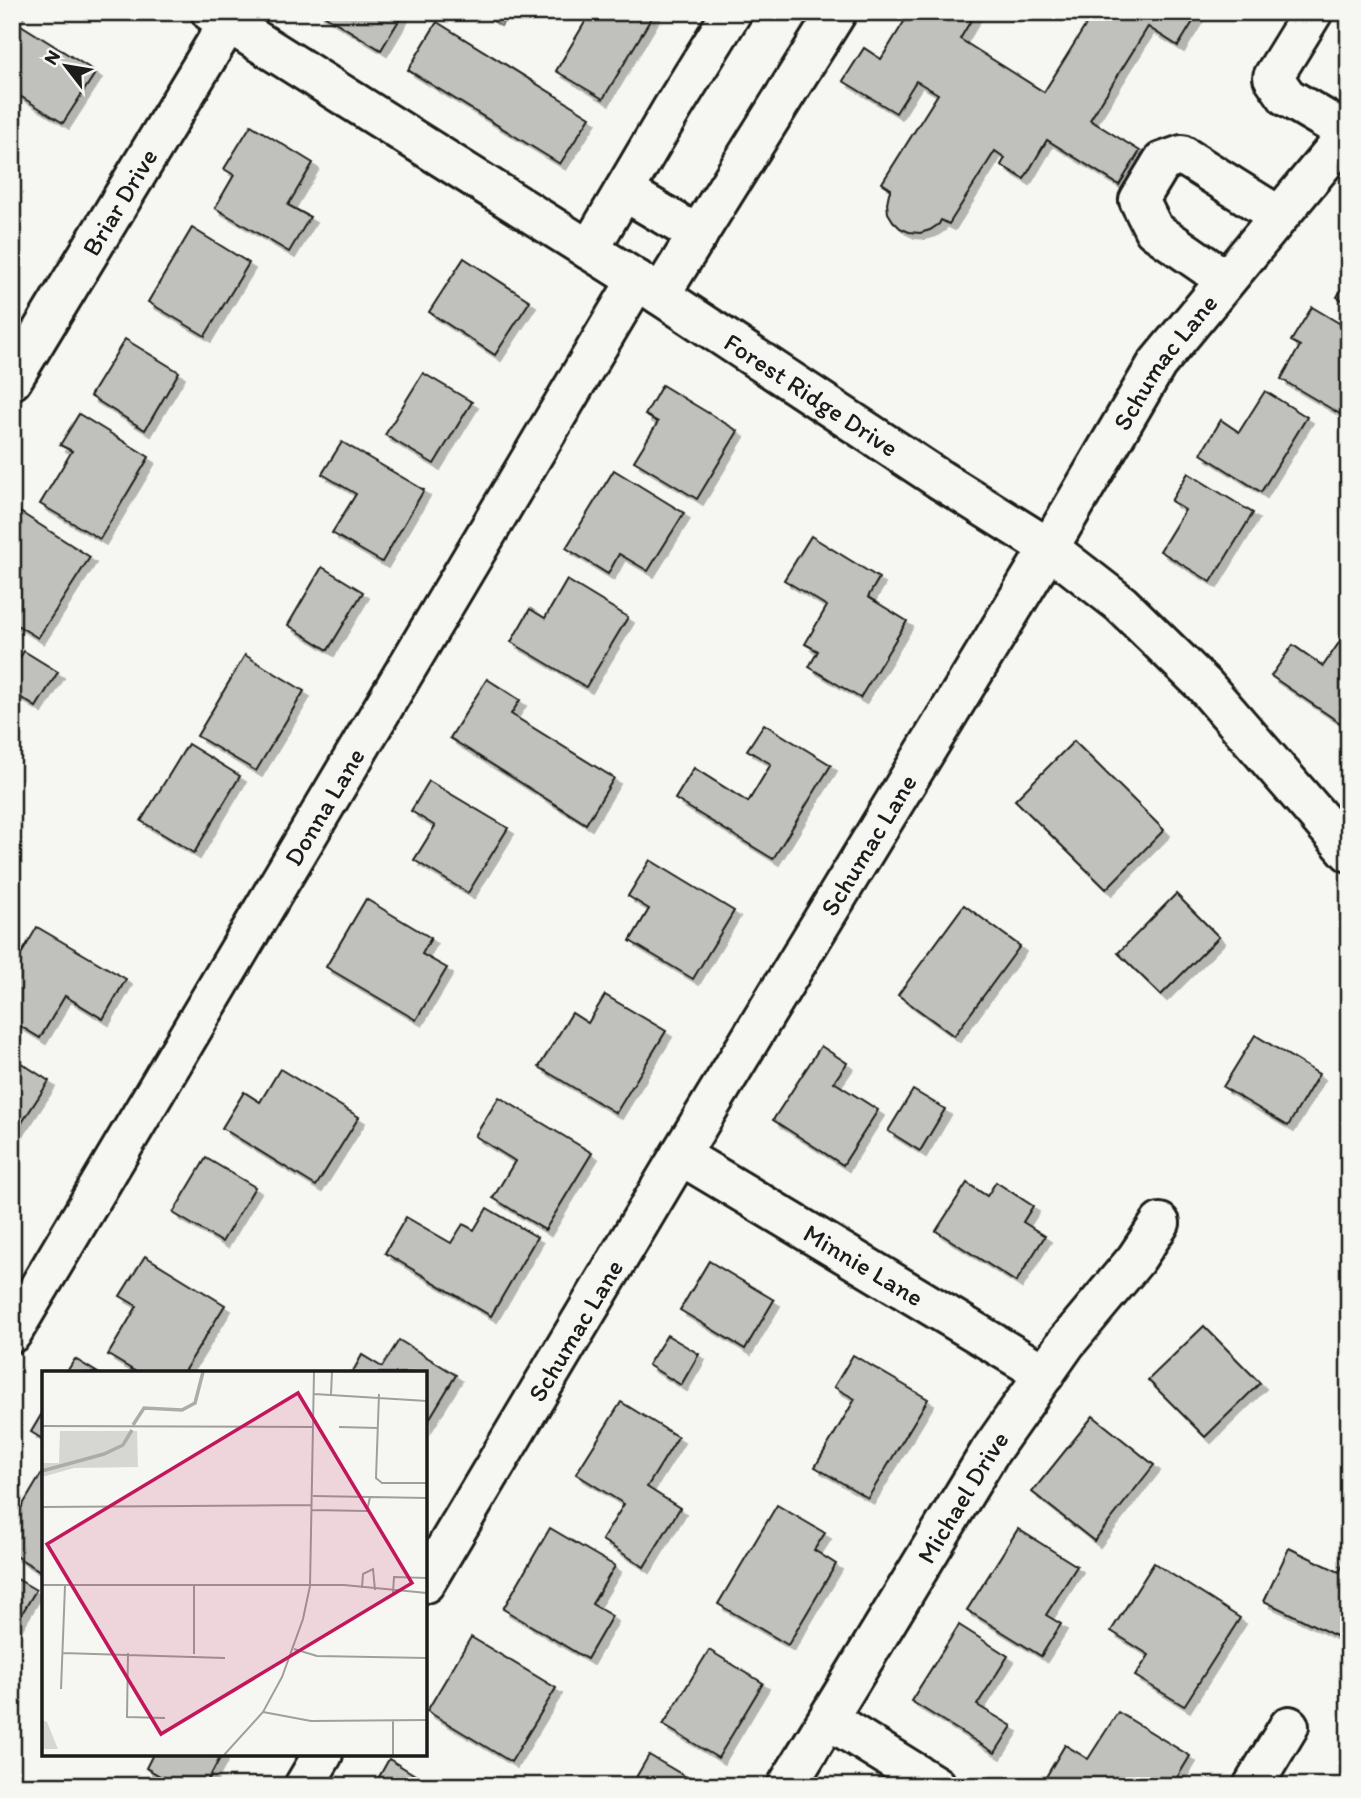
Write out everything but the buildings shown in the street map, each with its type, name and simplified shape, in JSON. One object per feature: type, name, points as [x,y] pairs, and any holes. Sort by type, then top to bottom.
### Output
[{"type":"street","points":[[589,250],[732,12]]},
{"type":"street","name":"Donna Lane","points":[[12,1333],[648,287],[698,235],[837,12]]},
{"type":"street","points":[[1313,12],[1273,76],[1287,97],[1348,132]]},
{"type":"street","name":"Forest Ridge Drive","points":[[219,18],[648,287],[939,479],[1049,548],[1121,604],[1205,686],[1343,834]]},
{"type":"street","name":"Briar Drive","points":[[12,380],[219,18]]},
{"type":"street","name":"Schumac Lane","points":[[427,1580],[680,1155],[1049,548],[1157,364],[1348,132]]},
{"type":"street","points":[[1226,280],[1154,230],[1139,200],[1163,163],[1182,155],[1279,216]]},
{"type":"street","points":[[624,191],[698,235]]},
{"type":"street","name":"Minnie Lane","points":[[680,1155],[1045,1374]]},
{"type":"street","name":"Michael Drive","points":[[787,1786],[989,1453],[1066,1343],[1136,1259],[1160,1223]]},
{"type":"street","points":[[828,1719],[936,1786]]},
{"type":"street","points":[[1253,1786],[1289,1726]]},
{"type":"street","points":[[304,1786],[322,1756]]},
{"type":"shaded area","points":[[479,12],[510,12],[501,26]]}]
